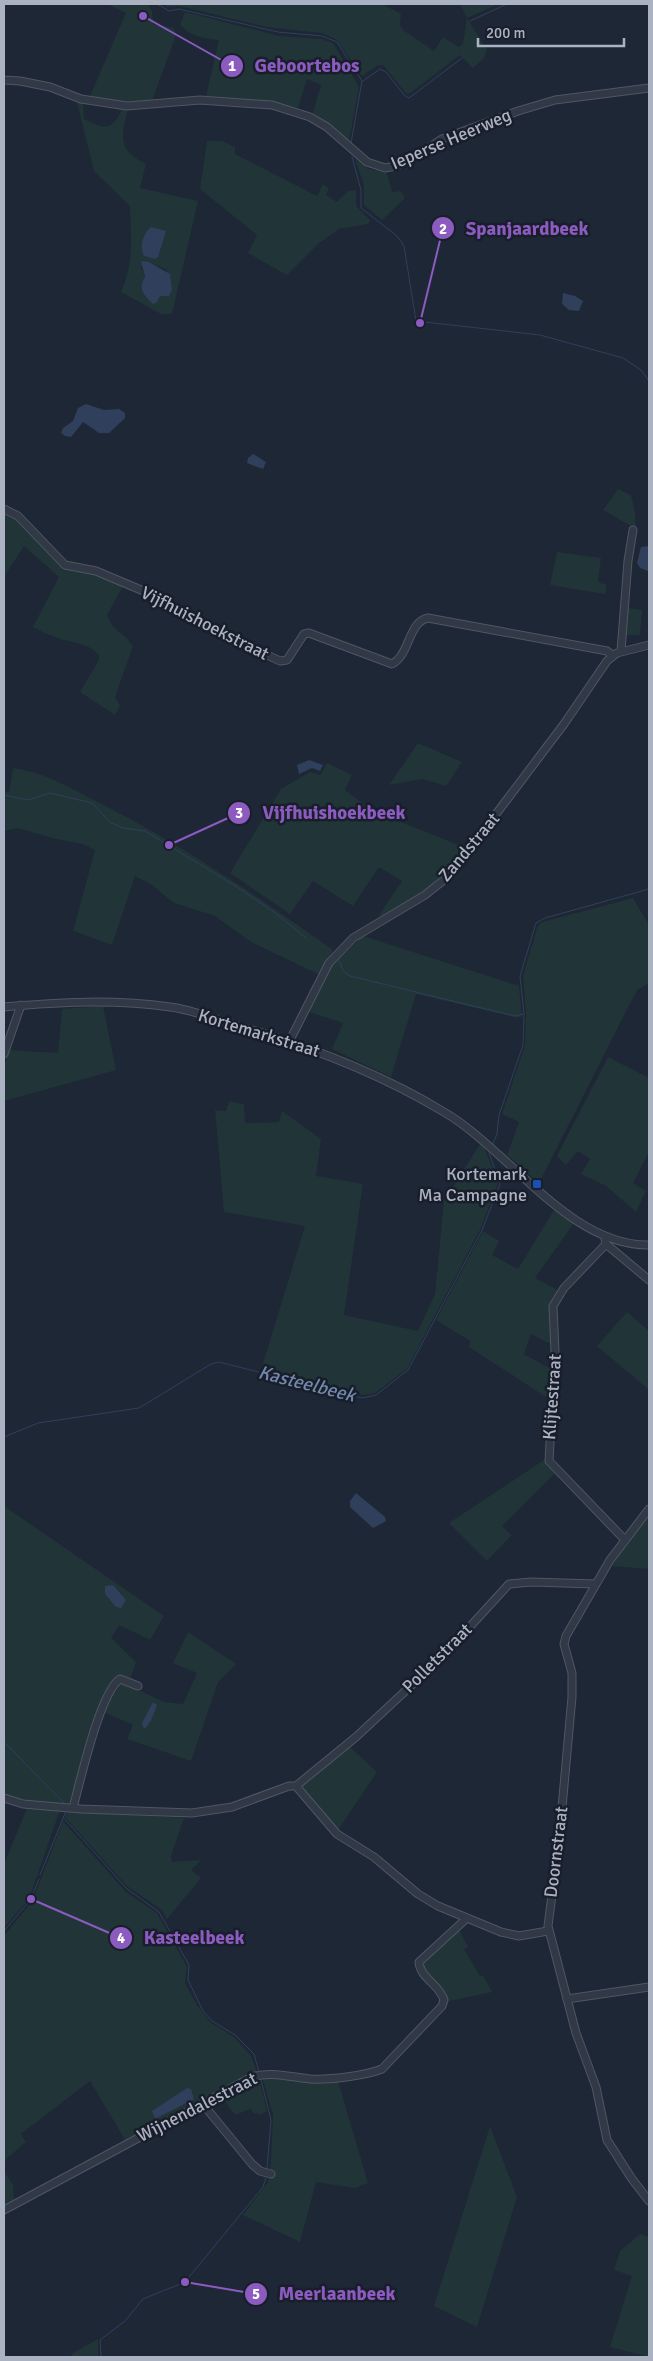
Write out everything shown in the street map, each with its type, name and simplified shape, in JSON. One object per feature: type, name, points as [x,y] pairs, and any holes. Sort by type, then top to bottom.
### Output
[{"type":"street","name":"Ieperse Heerweg","points":[[4,80],[20,81],[50,88],[81,99],[127,106],[200,100],[272,105],[310,117],[327,127],[367,162],[385,168],[396,166],[409,160],[442,140],[527,108],[555,100],[649,88]]},
{"type":"street","name":"Vijfhuishoekstraat","points":[[4,509],[18,516],[65,565],[96,571],[141,590],[235,640],[280,661],[287,660],[301,638],[309,632],[392,664],[399,659],[418,623],[428,618],[607,651],[612,655]]},
{"type":"street","points":[[621,651],[628,561],[633,530]]},
{"type":"street","points":[[612,655],[621,651],[649,645]]},
{"type":"street","name":"Zandstraat","points":[[290,1040],[329,963],[353,938],[425,895],[450,874],[564,724],[612,655]]},
{"type":"street","name":"Kortemarkstraat","points":[[4,1007],[106,1001],[172,1007],[290,1040],[338,1058],[444,1111],[491,1147],[570,1216],[606,1240]]},
{"type":"street","points":[[4,1054],[21,1005]]},
{"type":"street","points":[[606,1240],[649,1245]]},
{"type":"street","points":[[606,1240],[649,1280]]},
{"type":"street","name":"Klijtestraat","points":[[606,1240],[564,1288],[554,1306],[555,1352],[548,1462],[624,1539]]},
{"type":"street","name":"Doornstraat","points":[[649,1509],[624,1539],[595,1584],[564,1644],[572,1673],[572,1697],[548,1931],[580,2045],[596,2087],[607,2140],[632,2179],[649,2201]]},
{"type":"street","name":"Polletstraat","points":[[4,1798],[23,1804],[65,1808],[170,1813],[205,1812],[232,1807],[289,1786],[296,1786],[356,1736],[444,1655],[508,1584],[531,1582],[595,1584]]},
{"type":"street","points":[[73,1808],[94,1734],[111,1688],[120,1679],[138,1686]]},
{"type":"street","points":[[296,1786],[337,1834],[374,1857],[418,1894],[438,1906],[501,1932],[519,1936],[548,1931]]},
{"type":"street","name":"Wijnendalestraat","points":[[4,2210],[202,2103],[259,2075],[271,2073],[322,2079],[374,2072],[382,2069],[442,2006],[444,2000],[441,1993],[421,1970],[419,1962],[467,1918]]},
{"type":"street","points":[[567,1999],[649,1987]]},
{"type":"street","points":[[202,2103],[252,2164],[260,2171],[271,2174]]},
{"type":"green space","points":[[107,4],[147,4],[152,11],[153,24],[174,28],[176,35],[152,101],[122,103],[90,96],[126,13]]},
{"type":"green space","points":[[167,4],[382,4],[401,14],[400,25],[403,30],[434,51],[443,37],[459,47],[463,44],[467,18],[487,50],[484,58],[473,68],[460,55],[409,94],[405,92],[383,65],[378,65],[362,76],[336,39],[321,33],[267,27],[179,6],[166,7]]},
{"type":"green space","points":[[460,4],[498,4],[467,18]]},
{"type":"green space","points":[[185,12],[280,36],[322,39],[333,43],[359,87],[349,141],[313,112],[321,85],[307,79],[298,108],[270,101],[206,96],[219,40],[198,36],[184,29],[180,25]]},
{"type":"green space","points":[[77,102],[83,102],[84,119],[102,126],[111,125],[115,122],[122,109],[128,109],[123,141],[130,153],[146,164],[140,188],[198,201],[172,314],[161,314],[121,292],[130,260],[130,206],[94,171]],"holes":[[[149,262],[167,270],[153,304],[146,298],[141,289],[145,277],[141,267]]]},
{"type":"green space","points":[[207,141],[222,141],[235,147],[235,154],[317,196],[323,184],[329,188],[326,195],[337,202],[348,191],[356,190],[356,206],[370,220],[368,224],[339,229],[318,244],[287,275],[248,253],[257,235],[200,189]]},
{"type":"green space","points":[[355,159],[369,169],[387,173],[392,192],[401,191],[405,198],[382,220],[364,205],[364,185]]},
{"type":"green space","points":[[618,489],[631,495],[636,529],[603,510]]},
{"type":"green space","points":[[4,510],[10,513],[58,561],[124,584],[107,615],[113,626],[133,646],[115,697],[120,706],[115,715],[80,692],[99,660],[99,655],[84,645],[55,637],[33,627],[59,577],[24,546],[4,577]]},
{"type":"green space","points":[[557,552],[601,558],[598,582],[607,585],[605,594],[550,585]]},
{"type":"green space","points":[[626,608],[642,610],[640,635],[624,635]]},
{"type":"green space","points":[[418,743],[462,762],[446,786],[422,779],[389,785]]},
{"type":"green space","points":[[327,763],[352,775],[345,790],[373,811],[469,849],[439,880],[383,918],[379,915],[402,881],[379,867],[353,906],[313,881],[290,914],[230,873],[281,789],[310,772],[320,775]]},
{"type":"green space","points":[[13,768],[35,773],[67,786],[129,818],[189,853],[247,891],[333,950],[320,975],[251,942],[215,916],[174,903],[149,883],[135,876],[112,945],[73,931],[95,850],[83,844],[56,839],[18,828],[4,831],[4,792],[9,792]]},
{"type":"green space","points":[[633,898],[649,925],[649,983],[637,990],[539,1183],[507,1155],[519,1122],[502,1114],[525,1045],[526,1014],[523,976],[537,928],[540,923],[546,921]]},
{"type":"green space","points":[[363,936],[519,986],[522,1017],[514,1017],[416,994],[391,1077],[332,1049],[343,1023],[309,1012],[330,966]]},
{"type":"green space","points":[[103,1006],[116,1070],[4,1101],[4,1066],[9,1050],[58,1053],[62,1009]]},
{"type":"green space","points":[[608,1057],[649,1078],[649,1151],[633,1183],[646,1191],[636,1212],[606,1186],[581,1174],[590,1159],[578,1151],[566,1165],[557,1156]]},
{"type":"green space","points":[[229,1101],[244,1104],[245,1123],[279,1122],[282,1111],[321,1139],[316,1176],[363,1184],[344,1315],[418,1331],[435,1294],[444,1201],[480,1144],[485,1149],[498,1183],[480,1230],[407,1369],[375,1393],[362,1395],[261,1370],[305,1226],[224,1212],[215,1110],[226,1111]]},
{"type":"green space","points":[[554,1210],[574,1223],[535,1278],[558,1290],[551,1304],[553,1345],[531,1334],[524,1354],[551,1369],[549,1399],[469,1347],[470,1341],[436,1320],[483,1231],[499,1241],[492,1255],[518,1269]]},
{"type":"green space","points":[[627,1312],[649,1331],[648,1389],[597,1346]]},
{"type":"green space","points":[[544,1460],[555,1473],[502,1526],[512,1535],[487,1561],[449,1523]]},
{"type":"green space","points":[[4,1506],[164,1616],[150,1640],[119,1625],[111,1638],[136,1662],[130,1680],[117,1676],[101,1701],[89,1736],[71,1805],[21,1801],[4,1794]]},
{"type":"green space","points":[[649,1514],[649,1569],[612,1566],[628,1539]]},
{"type":"green space","points":[[188,1632],[236,1664],[218,1682],[191,1761],[127,1739],[133,1725],[104,1712],[117,1685],[122,1682],[164,1702],[183,1704],[197,1673],[173,1663]]},
{"type":"green space","points":[[350,1747],[377,1772],[338,1830],[302,1786]]},
{"type":"green space","points":[[28,1806],[60,1810],[29,1899],[4,1928],[4,1864]]},
{"type":"green space","points":[[67,1811],[184,1818],[171,1856],[172,1862],[201,1860],[191,1870],[201,1878],[167,1919],[162,1910],[127,1886],[65,1817]]},
{"type":"green space","points":[[63,1821],[126,1892],[157,1913],[187,1967],[185,1983],[197,2005],[210,2022],[234,2037],[251,2056],[257,2072],[201,2099],[125,2140],[90,2081],[21,2134],[26,2142],[4,2161],[4,1936],[33,1900]]},
{"type":"green space","points":[[459,1930],[468,1947],[464,1949],[480,1976],[483,1975],[492,1992],[449,2001],[426,1972],[423,1962]]},
{"type":"green space","points":[[262,2077],[338,2081],[368,2183],[355,2188],[316,2182],[300,2242],[243,2215],[268,2182],[271,2162],[273,2115]]},
{"type":"green space","points":[[259,2078],[267,2111],[260,2115],[258,2113],[254,2114],[251,2109],[235,2115],[220,2095]]},
{"type":"green space","points":[[490,2126],[517,2197],[477,2327],[434,2306]]},
{"type":"green space","points":[[4,2171],[13,2185],[14,2201],[4,2206]]},
{"type":"green space","points":[[640,2234],[649,2237],[649,2357],[610,2347],[632,2276],[614,2270],[620,2251]]},
{"type":"green space","points":[[98,2339],[98,2357],[73,2357],[71,2354]]},
{"type":"water","points":[[151,227],[166,231],[158,257],[155,259],[144,256],[142,249],[144,236]]},
{"type":"water","points":[[141,261],[149,262],[170,274],[172,290],[169,296],[160,296],[157,302],[153,304],[144,295],[142,285],[145,277]]},
{"type":"water","points":[[563,293],[575,296],[583,301],[579,311],[569,310],[562,304]]},
{"type":"water","points":[[86,404],[104,410],[119,409],[125,413],[125,418],[109,433],[99,433],[83,422],[71,437],[61,433],[63,428],[73,421],[78,408]]},
{"type":"water","points":[[253,454],[266,462],[263,469],[247,463],[248,458]]},
{"type":"water","points":[[649,546],[648,571],[640,568],[637,563],[641,547]]},
{"type":"water","points":[[309,760],[323,765],[320,771],[312,768],[299,774],[297,765]]},
{"type":"water","points":[[356,1493],[385,1517],[386,1521],[373,1528],[350,1507],[350,1501]]},
{"type":"water","points":[[113,1585],[126,1600],[121,1608],[116,1607],[105,1594],[105,1586]]},
{"type":"water","points":[[153,1702],[157,1705],[144,1729],[142,1723]]},
{"type":"water","points":[[187,2088],[191,2089],[194,2099],[155,2119],[152,2111]]},
{"type":"waterway","points":[[157,4],[169,11],[179,9],[278,32],[322,36],[337,42],[362,81],[351,143]]},
{"type":"waterway","points":[[470,21],[507,4]]},
{"type":"waterway","points":[[363,81],[380,69],[386,72],[405,96],[409,98],[462,58]]},
{"type":"waterway","points":[[352,157],[361,190],[361,208],[397,236],[404,246],[416,321],[540,335],[623,358],[641,370],[649,381]]},
{"type":"waterway","points":[[4,795],[28,800],[50,793],[92,803],[110,822],[123,828],[145,831],[237,887],[274,912],[306,938]]},
{"type":"waterway","name":"Kasteelbeek","points":[[493,1144],[497,1134],[499,1115],[523,1045],[524,1014],[520,976],[536,923],[545,918],[649,889]]},
{"type":"waterway","points":[[338,959],[344,972],[350,976],[515,1016],[523,1014]]},
{"type":"waterway","name":"Kasteelbeek","points":[[4,1437],[38,1423],[139,1408],[211,1364],[219,1362],[362,1398],[376,1395],[408,1370],[482,1230],[500,1184],[489,1153]]},
{"type":"waterway","name":"Kasteelbeek","points":[[4,1742],[66,1805]]},
{"type":"waterway","name":"Kasteelbeek","points":[[40,1875],[66,1811]]},
{"type":"waterway","points":[[63,1817],[126,1888],[159,1912],[189,1965],[188,1980],[203,2011],[212,2021],[235,2035],[254,2054],[259,2072]]},
{"type":"waterway","name":"Kasteelbeek","points":[[4,1931],[31,1899],[39,1879]]},
{"type":"waterway","points":[[261,2080],[271,2120],[267,2169]]},
{"type":"waterway","points":[[101,2357],[100,2340],[125,2321],[143,2299],[185,2282],[263,2187],[266,2178]]},
{"type":"place","name":"Geboortebos","points":[[143,16]]},
{"type":"place","name":"Spanjaardbeek","points":[[420,323]]},
{"type":"place","name":"Vijfhuishoekbeek","points":[[169,845]]},
{"type":"place","name":"Kortemark Ma Campagne","points":[[537,1184]]},
{"type":"place","name":"Kasteelbeek","points":[[31,1899]]},
{"type":"place","name":"Meerlaanbeek","points":[[185,2282]]}]
